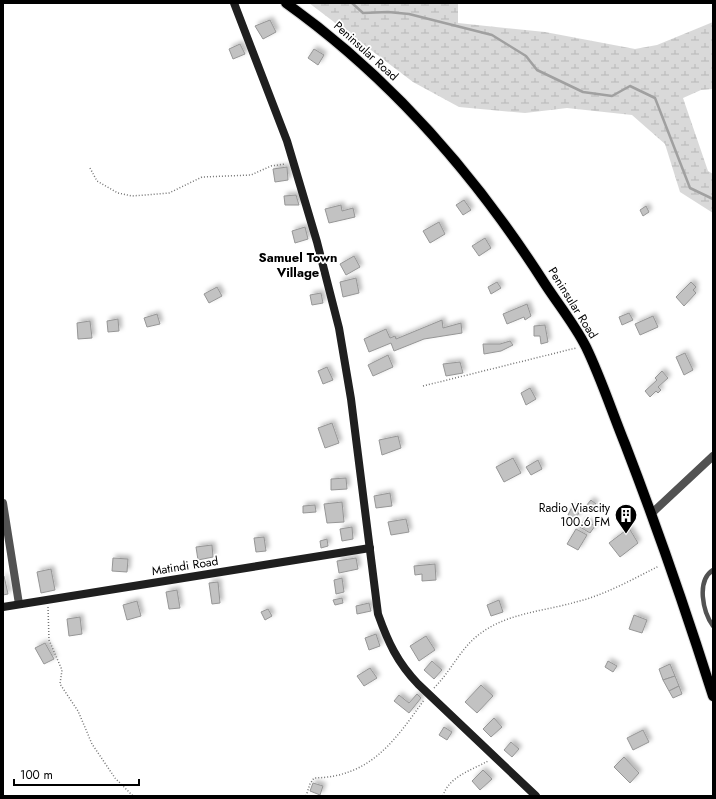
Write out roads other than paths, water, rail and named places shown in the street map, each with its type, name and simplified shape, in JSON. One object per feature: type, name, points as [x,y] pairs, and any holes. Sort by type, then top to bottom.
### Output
[{"type":"main road","name":"Peninsular Road","points":[[286,3],[327,34],[359,61],[414,113],[450,154],[510,231],[585,346],[652,513],[713,696]]},
{"type":"street","points":[[234,3],[287,141],[317,242],[339,328],[351,400],[378,614],[388,642],[403,668],[428,694],[536,796]]},
{"type":"street","points":[[652,513],[713,456]]},
{"type":"street","points":[[3,503],[19,604]]},
{"type":"street","name":"Matindi Road","points":[[3,607],[370,548]]},
{"type":"lane","points":[[713,570],[710,572],[703,588],[705,611],[713,626]]},
{"type":"waterway","points":[[352,3],[363,13],[388,12],[409,14],[492,35],[526,56],[537,70],[583,92],[612,96],[630,86],[655,98],[690,188],[713,199]]},
{"type":"place","name":"Radio Viascity 100.6 FM","points":[[626,534]]},
{"type":"district","name":"Samuel Town Village","points":[[298,264]]}]
